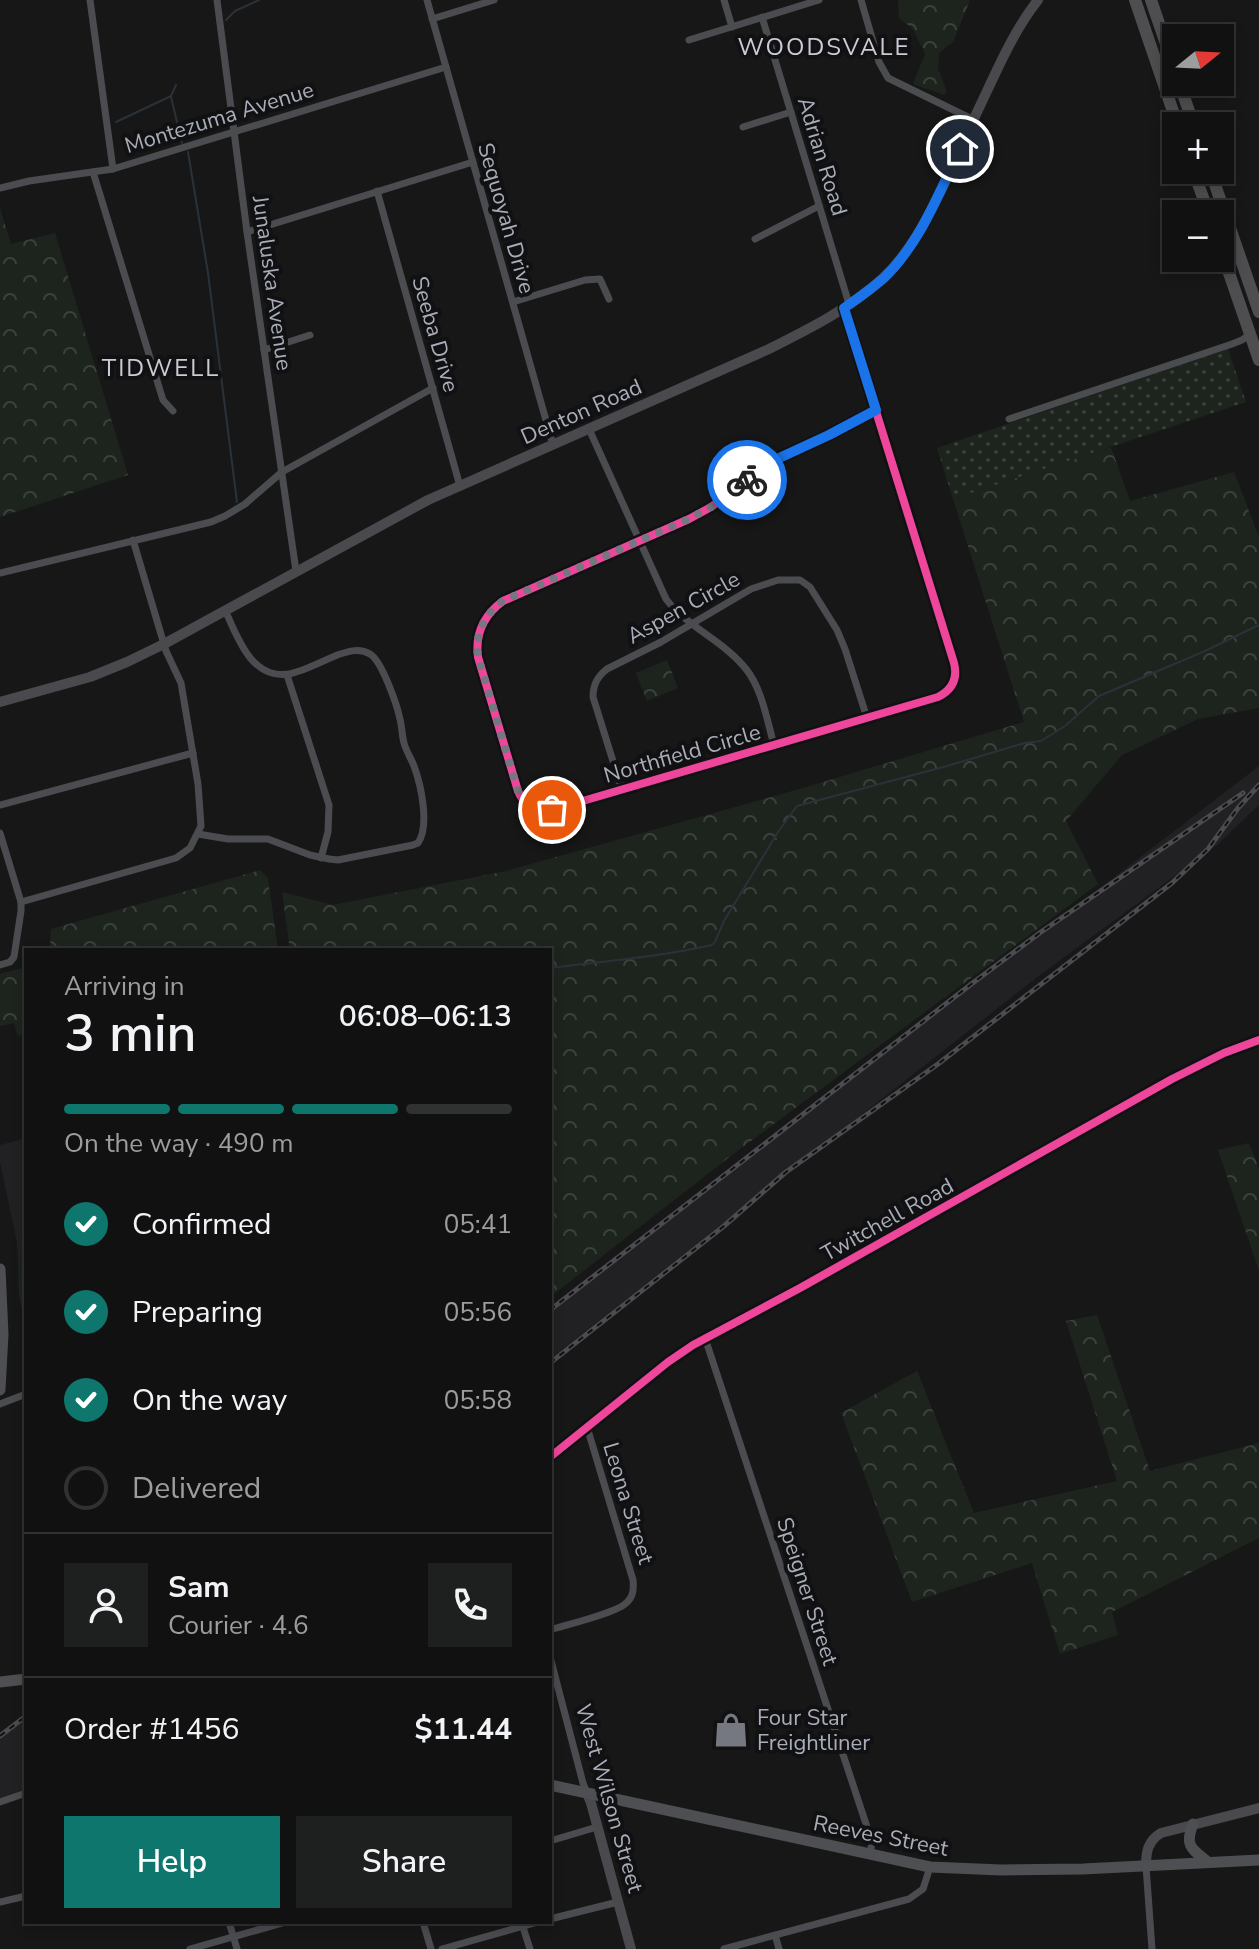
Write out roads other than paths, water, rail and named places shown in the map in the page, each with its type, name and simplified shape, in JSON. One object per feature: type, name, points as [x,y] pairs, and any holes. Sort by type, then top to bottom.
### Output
[{"type":"highway","points":[[1135,0],[1173,112]]},
{"type":"highway","points":[[1151,0],[1162,32]]},
{"type":"highway","points":[[1184,96],[1190,112]]},
{"type":"highway","points":[[1172,108],[1189,109]]},
{"type":"highway","points":[[1234,252],[1259,312]]},
{"type":"highway","points":[[1230,272],[1254,331],[1259,360]]},
{"type":"main road","points":[[0,1269],[3,1334],[0,1390]]},
{"type":"main road","points":[[0,1682],[24,1679]]},
{"type":"main road","name":"Reeves Street","points":[[552,1785],[930,1867],[1083,1869],[1259,1860]]},
{"type":"main road","points":[[1193,1824],[1190,1846],[1208,1862]]},
{"type":"street","points":[[90,0],[113,169]]},
{"type":"street","name":"Junaluska Avenue","points":[[217,0],[296,571]]},
{"type":"street","name":"Sequoyah Drive","points":[[427,0],[553,445]]},
{"type":"street","points":[[432,19],[494,0]]},
{"type":"street","points":[[724,0],[732,27]]},
{"type":"street","points":[[689,40],[819,0]]},
{"type":"street","points":[[861,0],[879,62],[888,78],[974,120]]},
{"type":"street","name":"Denton Road","points":[[0,702],[90,677],[127,662],[409,510],[769,349],[846,306],[884,277],[910,245],[933,206],[1012,39],[1038,0]]},
{"type":"street","name":"Adrian Road","points":[[762,17],[846,306]]},
{"type":"street","name":"Montezuma Avenue","points":[[0,188],[113,169],[446,67]]},
{"type":"street","points":[[743,127],[791,112]]},
{"type":"street","points":[[247,232],[473,162]]},
{"type":"street","points":[[93,172],[163,400],[173,411]]},
{"type":"street","name":"Seeba Drive","points":[[377,191],[460,486]]},
{"type":"street","points":[[755,239],[819,206]]},
{"type":"street","points":[[513,302],[585,280],[600,279],[609,299]]},
{"type":"street","name":"Northfield Circle","points":[[846,306],[956,671],[953,683],[942,695],[548,811],[535,809],[524,802],[480,664],[477,643],[480,629],[493,609],[503,601],[689,519],[711,507],[777,459],[876,410]]},
{"type":"street","points":[[1009,419],[1232,344],[1254,331]]},
{"type":"street","points":[[264,350],[310,335]]},
{"type":"street","points":[[0,573],[211,522],[245,504],[282,472],[433,388]]},
{"type":"street","points":[[589,429],[666,599],[672,608],[734,657],[748,672],[762,703],[774,745]]},
{"type":"street","points":[[21,902],[176,858],[190,848],[198,834],[201,819],[181,683],[164,644],[133,540]]},
{"type":"street","name":"Aspen Circle","points":[[622,790],[593,697],[594,684],[607,669],[661,642],[738,595],[765,584],[787,579],[805,582],[841,639],[867,718]]},
{"type":"street","points":[[198,834],[228,839],[268,839],[321,858],[345,859],[418,843],[424,825],[421,793],[398,713],[380,666],[372,655],[351,651],[287,675],[264,670],[251,660],[243,648],[225,610]]},
{"type":"street","points":[[287,675],[329,805],[328,832],[321,858]]},
{"type":"street","points":[[0,805],[193,753]]},
{"type":"street","points":[[0,833],[21,902],[14,957],[0,965]]},
{"type":"street","name":"Twitchell Road","points":[[552,1455],[668,1362],[705,1338],[1172,1079],[1224,1053],[1259,1040]]},
{"type":"street","name":"Speigner Street","points":[[705,1338],[872,1842],[870,1855]]},
{"type":"street","points":[[0,1404],[24,1395]]},
{"type":"street","name":"Leona Street","points":[[552,1629],[619,1608],[629,1600],[633,1589],[633,1580],[587,1427]]},
{"type":"street","name":"West Wilson Street","points":[[552,1664],[631,1949]]},
{"type":"street","points":[[0,1802],[24,1794]]},
{"type":"street","points":[[1152,1949],[1146,1852],[1153,1838],[1165,1831],[1259,1808]]},
{"type":"street","points":[[552,1840],[597,1827]]},
{"type":"street","points":[[724,1949],[913,1898],[923,1889],[930,1867]]},
{"type":"street","points":[[0,1902],[24,1896]]},
{"type":"street","points":[[552,1918],[618,1902]]},
{"type":"street","points":[[230,1924],[237,1949]]},
{"type":"street","points":[[190,1949],[280,1924]]},
{"type":"street","points":[[424,1924],[431,1949]]},
{"type":"street","points":[[442,1949],[522,1924],[530,1949]]},
{"type":"street","points":[[775,1935],[779,1949]]},
{"type":"waterway","points":[[226,20],[235,11],[259,0]]},
{"type":"waterway","points":[[116,122],[171,96],[176,85]]},
{"type":"waterway","points":[[171,97],[182,143]]},
{"type":"waterway","points":[[188,152],[208,273],[237,502]]},
{"type":"waterway","points":[[552,968],[652,956],[712,945],[778,832],[797,806],[1041,741],[1065,726],[1099,696],[1259,625]]},
{"type":"railway","points":[[552,1361],[724,1226],[786,1172],[938,1064],[1172,883],[1208,849],[1259,785]]},
{"type":"railway","points":[[552,1308],[1041,932],[1243,793]]},
{"type":"railway","points":[[0,1736],[24,1718]]},
{"type":"place","name":"Four Star Freightliner","points":[[731,1730]]},
{"type":"district","name":"WOODSVALE","points":[[824,47]]},
{"type":"district","name":"TIDWELL","points":[[161,368]]}]
